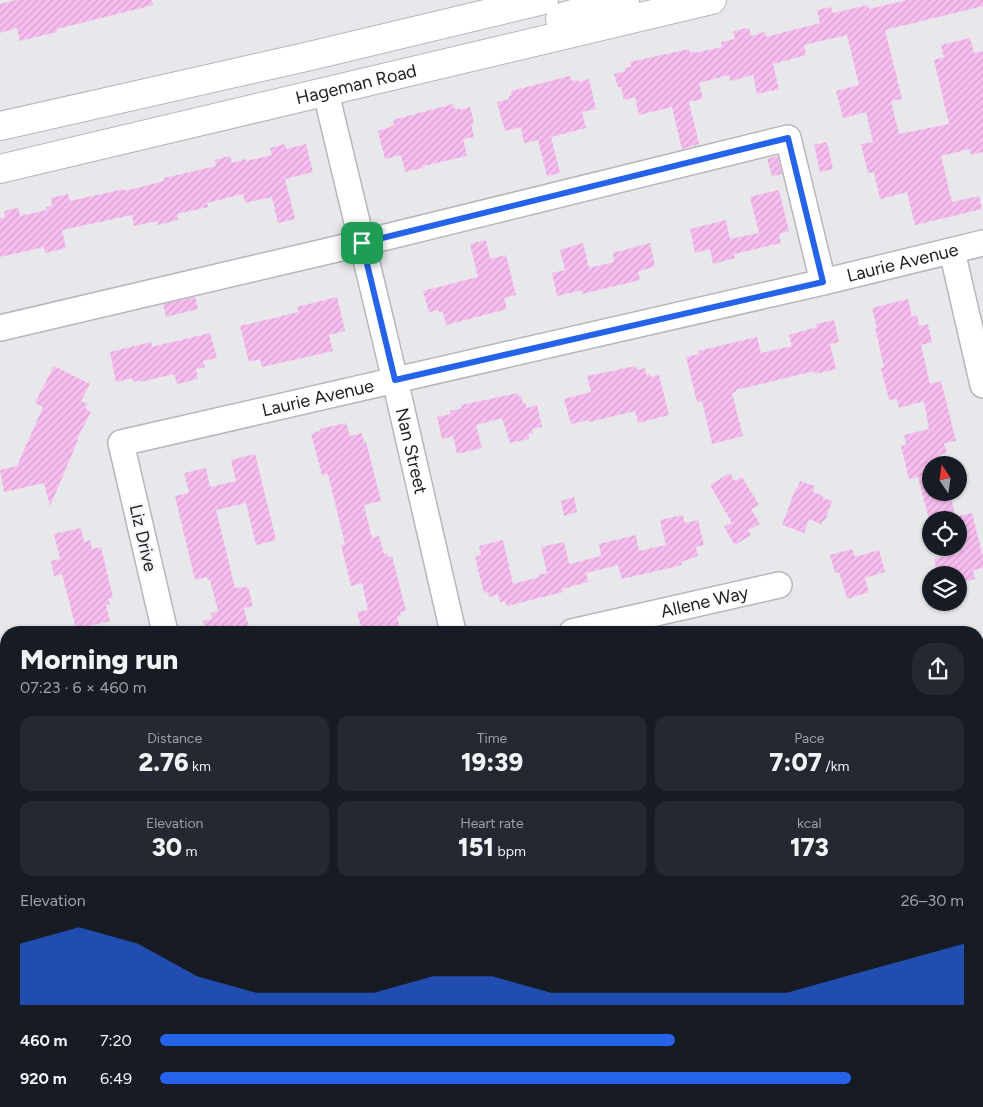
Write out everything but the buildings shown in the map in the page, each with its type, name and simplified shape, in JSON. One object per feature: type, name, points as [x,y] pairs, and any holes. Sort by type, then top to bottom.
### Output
[{"type":"main road","points":[[506,49],[566,16],[625,0]]},
{"type":"main road","name":"Hageman Road","points":[[0,169],[712,0]]},
{"type":"main road","points":[[326,93],[326,80],[336,69],[481,32],[540,1]]},
{"type":"main road","points":[[0,126],[310,56],[540,1]]},
{"type":"street","name":"Nan Street","points":[[326,93],[452,626]]},
{"type":"street","points":[[0,328],[362,243],[788,138],[823,282]]},
{"type":"street","name":"Laurie Avenue","points":[[121,443],[983,244]]},
{"type":"street","points":[[952,251],[983,385]]},
{"type":"street","name":"Liz Drive","points":[[121,443],[164,626]]},
{"type":"street","name":"Allene Way","points":[[598,626],[779,585]]},
{"type":"route","points":[[788,138],[823,282],[395,380],[362,243],[788,138]]}]
